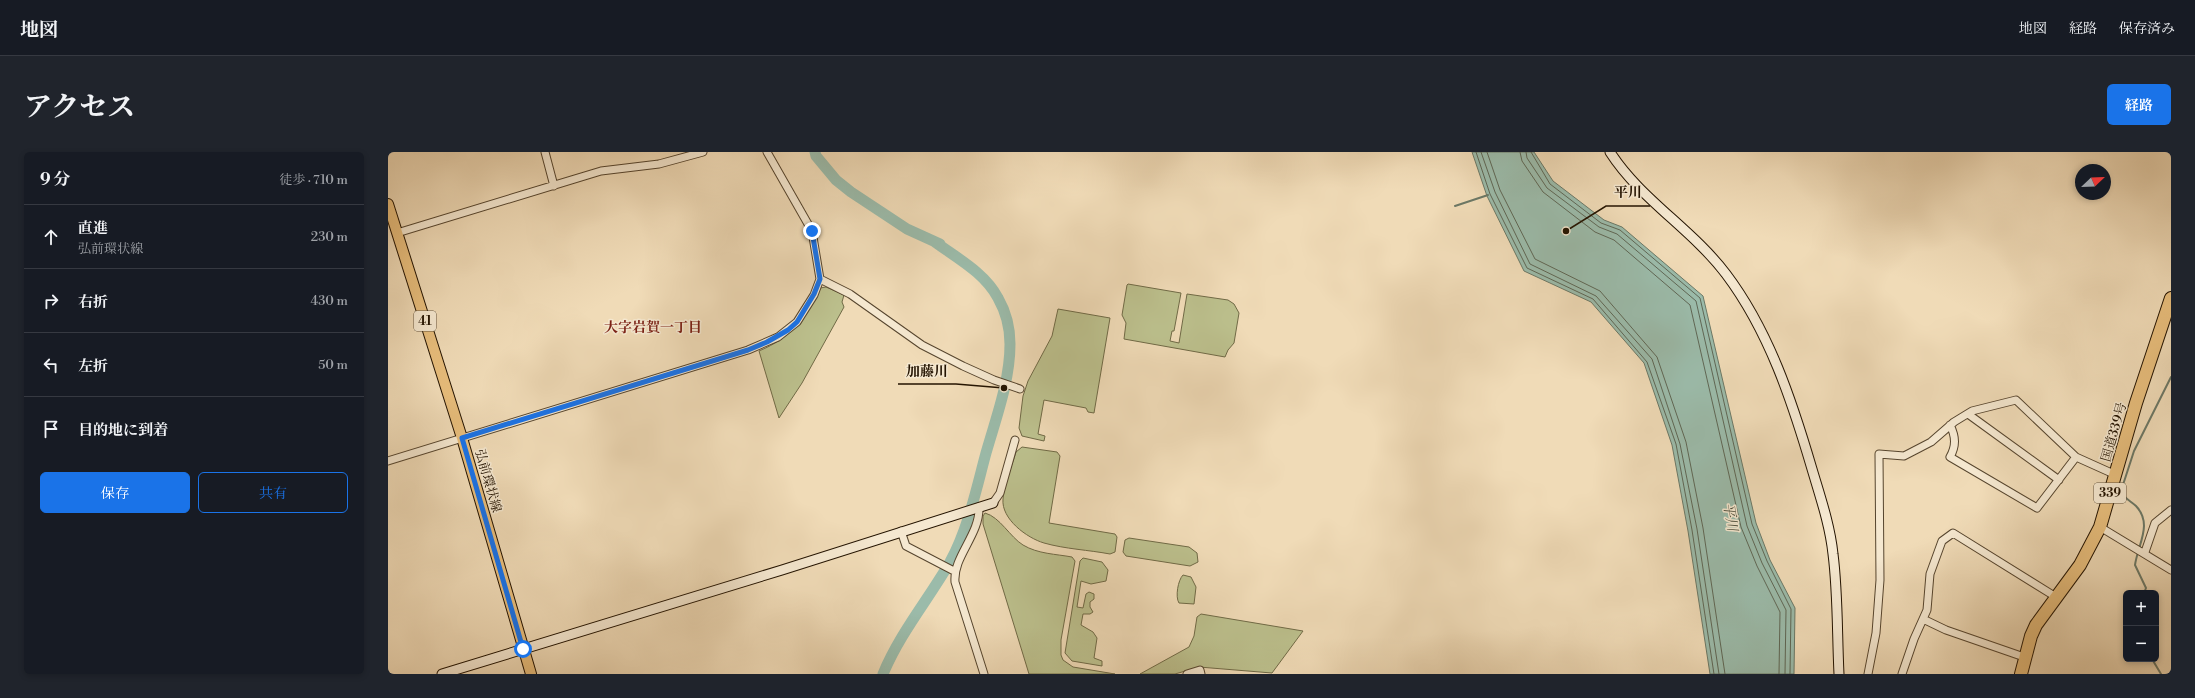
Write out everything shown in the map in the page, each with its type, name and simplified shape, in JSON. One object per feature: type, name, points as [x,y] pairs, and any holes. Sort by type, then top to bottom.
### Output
[{"type":"highway","name":"国道339号","points":[[2021,674],[2024,657],[2036,625],[2080,565],[2100,527],[2136,403],[2171,298]]},
{"type":"main road","name":"弘前環状線","points":[[388,204],[392,233],[462,438],[531,674]]},
{"type":"street","points":[[545,152],[554,186]]},
{"type":"street","points":[[392,233],[601,171],[654,165],[703,152]]},
{"type":"street","points":[[388,461],[767,342],[797,322],[814,294],[820,279],[812,231],[767,152]]},
{"type":"street","points":[[1610,152],[1636,185],[1693,238],[1725,274],[1751,312],[1782,377],[1823,507],[1833,553],[1839,674]]},
{"type":"street","points":[[820,279],[850,294],[892,326],[922,345],[963,366],[1020,389]]},
{"type":"street","points":[[1868,674],[1876,632],[1880,580],[1879,454],[1904,456],[1931,442],[1950,425],[1968,414],[2016,400],[2076,457],[2116,475]]},
{"type":"street","points":[[1968,414],[2059,480]]},
{"type":"street","points":[[1950,425],[1955,435],[1954,450],[1950,457],[2037,508],[2076,457]]},
{"type":"street","points":[[442,674],[782,570],[960,512],[993,503],[1000,493],[1015,440]]},
{"type":"street","points":[[952,570],[971,538],[979,517],[977,508]]},
{"type":"street","points":[[2145,552],[2155,523],[2171,510]]},
{"type":"street","points":[[2100,527],[2145,552],[2171,570]]},
{"type":"street","points":[[901,531],[906,546],[952,570],[984,674]]},
{"type":"street","points":[[1902,674],[1927,610],[1930,574],[1942,541],[1953,533],[2056,597]]},
{"type":"street","points":[[1923,619],[1946,630],[2024,657]]},
{"type":"street","points":[[1187,674],[1200,670],[1201,674]]},
{"type":"green space","points":[[1128,284],[1181,293],[1174,331],[1172,331],[1170,341],[1179,343],[1187,294],[1228,300],[1234,304],[1239,313],[1234,343],[1228,350],[1225,357],[1124,339],[1126,323],[1122,315]]},
{"type":"green space","points":[[826,287],[844,295],[842,302],[844,307],[802,383],[779,418],[759,351],[780,340],[789,333],[802,318],[820,288]]},
{"type":"green space","points":[[1058,309],[1110,318],[1094,413],[1088,412],[1086,408],[1044,400],[1038,434],[1045,436],[1044,441],[1022,436],[1019,428],[1023,396],[1028,381],[1052,336]]},
{"type":"green space","points":[[1022,447],[1057,452],[1060,456],[1049,523],[1115,534],[1117,537],[1115,552],[1110,554],[1060,547],[1044,543],[1030,537],[1016,527],[1006,514],[1003,506],[1003,499],[1006,481],[1016,452]]},
{"type":"green space","points":[[985,513],[1000,523],[1023,545],[1041,552],[1072,557],[1075,561],[1061,640],[1061,655],[1063,660],[1073,667],[1115,674],[1029,674],[983,524],[983,516]]},
{"type":"green space","points":[[1129,538],[1189,547],[1197,553],[1198,562],[1190,566],[1126,556],[1123,552],[1125,540]]},
{"type":"green space","points":[[1083,558],[1102,562],[1108,570],[1106,581],[1091,584],[1081,581],[1077,607],[1083,608],[1086,594],[1089,592],[1094,594],[1094,599],[1090,602],[1090,607],[1093,612],[1090,614],[1083,614],[1081,625],[1093,632],[1097,638],[1094,658],[1102,661],[1102,666],[1072,661],[1065,653],[1080,561]]},
{"type":"green space","points":[[1183,575],[1191,577],[1196,587],[1194,604],[1179,603],[1177,597],[1178,589],[1181,577]]},
{"type":"green space","points":[[1201,614],[1303,631],[1272,673],[1199,667],[1175,674],[1140,674],[1189,647],[1194,636],[1197,617]]},
{"type":"water","points":[[1472,152],[1534,152],[1553,181],[1604,220],[1622,227],[1703,296],[1756,523],[1770,560],[1795,608],[1794,674],[1710,674],[1688,531],[1672,445],[1644,363],[1591,302],[1524,271],[1487,196]]},
{"type":"waterway","points":[[815,152],[816,156],[836,180],[851,192],[907,229],[940,244],[935,242],[961,260],[986,281],[1001,303],[1007,320],[1009,332],[1010,344],[1008,372],[1005,386],[971,509],[962,536],[942,576],[906,631],[883,674]]},
{"type":"waterway","points":[[1455,206],[1488,195]]},
{"type":"waterway","points":[[2145,590],[2146,588],[2135,565],[2143,534],[2143,520],[2141,513],[2136,506],[2125,498],[2121,491],[2134,451],[2171,377]]},
{"type":"waterway","points":[[2154,662],[2161,674]]},
{"type":"place","name":"平川","points":[[1566,231]]},
{"type":"place","name":"加藤川","points":[[1004,388]]},
{"type":"district","name":"大字岩賀一丁目","points":[[653,328]]},
{"type":"route","points":[[523,649],[462,438],[748,350],[778,337],[797,322],[814,294],[820,279],[812,231]]}]
